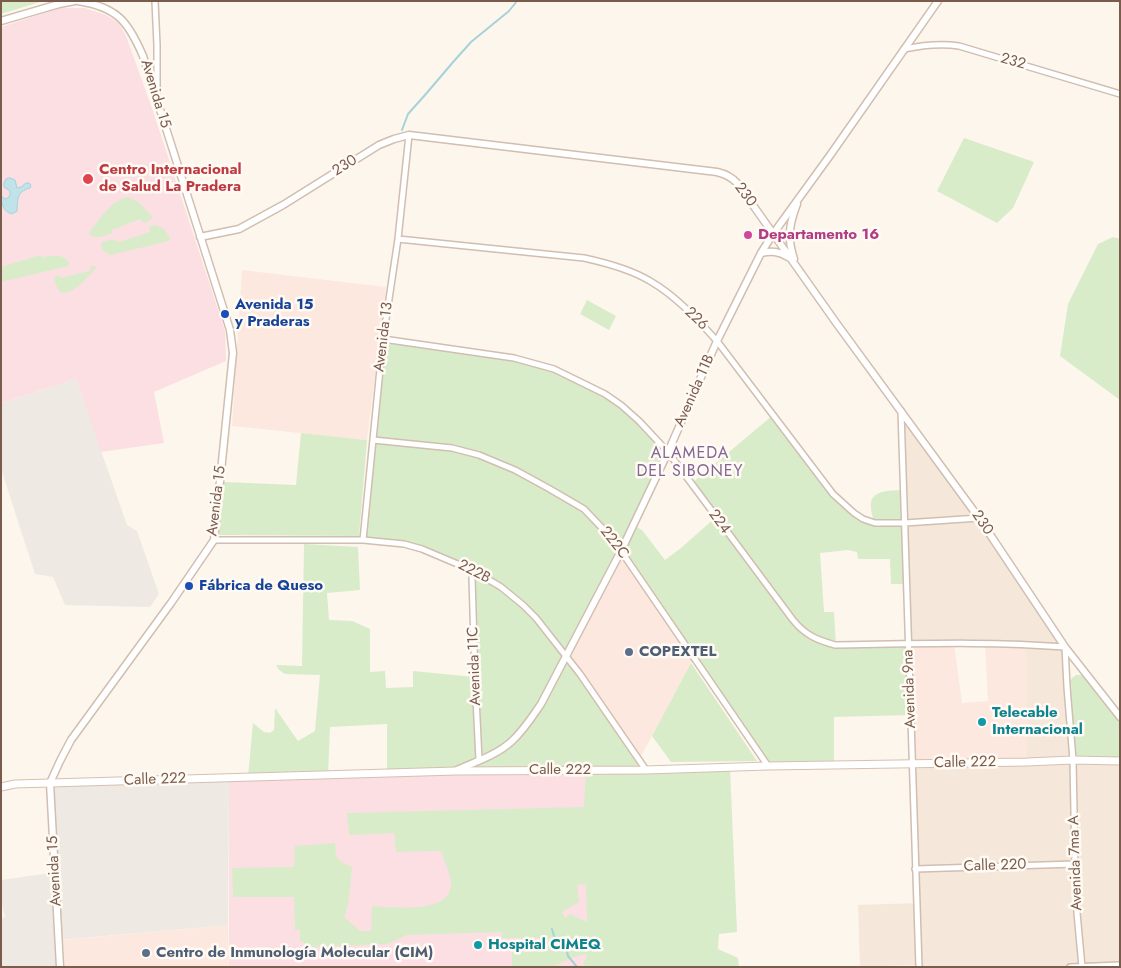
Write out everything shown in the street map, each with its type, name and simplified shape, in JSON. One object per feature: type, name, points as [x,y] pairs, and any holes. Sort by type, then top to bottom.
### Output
[{"type":"main road","name":"Calle 222","points":[[1,787],[15,784],[456,771],[646,770],[1073,760],[1120,761]]},
{"type":"street","name":"Avenida 15","points":[[60,967],[50,783],[71,740],[171,603],[214,540],[233,353],[230,330],[143,56],[125,23],[112,11],[100,6],[76,1]]},
{"type":"street","points":[[1,21],[76,1]]},
{"type":"street","points":[[155,1],[157,45],[156,99]]},
{"type":"street","name":"Avenida 11B","points":[[456,771],[496,752],[511,742],[541,704],[621,551],[668,452],[717,341],[761,254],[800,195],[938,1]]},
{"type":"street","name":"232","points":[[904,49],[946,44],[959,46],[1120,94]]},
{"type":"street","name":"230","points":[[200,237],[239,229],[283,205],[379,145],[409,135],[723,173],[734,179],[979,518],[1065,647],[1120,717]]},
{"type":"street","name":"Avenida 13","points":[[363,540],[383,339],[398,239],[409,135]]},
{"type":"street","points":[[800,195],[791,222],[790,239],[794,259],[803,276]]},
{"type":"street","name":"226","points":[[398,239],[584,258],[612,264],[650,280],[696,317],[717,341],[834,494],[854,513],[863,519],[875,523],[979,518]]},
{"type":"street","points":[[761,254],[769,252],[782,253],[794,263]]},
{"type":"street","name":"224","points":[[383,339],[514,358],[554,369],[605,394],[639,421],[668,452],[801,630],[824,642],[835,645],[1026,644],[1065,647]]},
{"type":"street","name":"Avenida 9na","points":[[901,411],[918,967]]},
{"type":"street","name":"222C","points":[[373,440],[452,448],[479,455],[515,470],[584,509],[603,528],[621,551],[768,766]]},
{"type":"street","name":"222B","points":[[214,540],[363,540],[404,544],[422,549],[474,571],[501,587],[536,618],[580,674],[646,770]]},
{"type":"street","name":"Avenida 11C","points":[[474,571],[472,578],[479,760]]},
{"type":"street","name":"Avenida 7ma A","points":[[1065,647],[1073,760],[1075,864],[1082,967]]},
{"type":"street","name":"Calle 220","points":[[916,869],[1075,864]]},
{"type":"street","points":[[1070,967],[1120,965]]},
{"type":"shaded area","name":"Centro Internacional de Salud La Pradera","points":[[60,8],[85,8],[106,15],[119,23],[126,36],[153,111],[225,331],[226,361],[154,392],[164,443],[101,452],[76,379],[1,403],[1,27]]},
{"type":"shaded area","points":[[242,270],[386,287],[367,440],[232,426]]},
{"type":"shaded area","points":[[76,379],[127,525],[137,531],[159,594],[150,607],[65,605],[53,577],[35,574],[1,469],[1,403]]},
{"type":"shaded area","points":[[901,411],[1065,647],[1067,687],[1120,761],[1120,967],[919,967],[918,965],[860,967],[858,905],[917,903],[912,764],[973,763],[1025,644],[908,644]]},
{"type":"shaded area","name":"COPEXTEL","points":[[621,551],[694,658],[639,760],[566,657]]},
{"type":"shaded area","points":[[954,643],[962,703],[988,701],[985,643],[1026,644],[1027,762],[912,764],[908,644]]},
{"type":"shaded area","points":[[586,770],[608,967],[229,967],[229,777]]},
{"type":"shaded area","points":[[229,777],[228,925],[59,940],[60,967],[1,967],[1,918],[5,917],[1,901],[1,880],[50,873],[58,931],[50,783]]},
{"type":"shaded area","name":"Centro de Inmunología Molecular (CIM)","points":[[228,925],[229,967],[64,967],[63,940]]},
{"type":"green space","points":[[1,1],[43,1],[1,14]]},
{"type":"green space","points":[[964,138],[1034,162],[1013,208],[997,223],[937,191]]},
{"type":"green space","points":[[127,197],[141,204],[152,216],[151,220],[144,223],[140,219],[112,230],[112,233],[103,236],[94,237],[89,233],[107,210],[116,202]]},
{"type":"green space","points":[[155,225],[166,232],[170,238],[169,241],[110,255],[101,248],[103,242],[113,239],[119,242],[150,232],[149,227]]},
{"type":"green space","points":[[1113,237],[1120,239],[1120,400],[1060,356],[1068,304],[1098,244]]},
{"type":"green space","points":[[41,255],[42,258],[60,256],[67,260],[68,266],[1,282],[1,267]]},
{"type":"green space","points":[[97,266],[73,290],[62,292],[58,289],[54,277],[59,275],[61,278],[90,271],[90,268]]},
{"type":"green space","points":[[587,300],[616,316],[609,330],[580,314]]},
{"type":"green space","points":[[383,339],[480,353],[554,369],[621,405],[668,452],[633,525],[642,530],[665,560],[716,517],[691,484],[773,415],[833,494],[854,513],[874,523],[871,507],[873,498],[880,493],[904,490],[907,584],[891,584],[890,559],[858,559],[857,552],[848,550],[820,553],[824,612],[834,612],[836,645],[908,644],[911,715],[834,717],[834,765],[768,766],[621,552],[566,657],[646,770],[730,767],[737,932],[719,934],[718,949],[738,958],[739,967],[583,967],[587,954],[574,957],[552,967],[512,967],[512,952],[548,951],[548,938],[502,938],[502,932],[407,935],[387,944],[313,947],[300,941],[300,930],[295,930],[294,897],[233,897],[232,868],[294,867],[295,846],[335,843],[336,856],[341,862],[352,867],[348,905],[344,917],[360,931],[371,931],[372,906],[405,908],[431,905],[441,901],[448,894],[451,884],[450,876],[441,851],[396,852],[394,833],[349,835],[347,813],[584,807],[586,771],[387,773],[387,724],[330,727],[328,775],[248,777],[253,723],[264,732],[270,733],[274,730],[275,708],[298,741],[315,731],[320,675],[285,674],[276,665],[302,666],[304,544],[358,547],[360,590],[327,593],[329,620],[352,621],[370,629],[370,672],[385,671],[386,688],[413,687],[413,671],[474,677],[474,571],[422,549],[363,540]],"holes":[[[586,884],[587,922],[570,914],[565,918],[562,912],[579,902],[577,885]]]},
{"type":"green space","points":[[301,433],[367,440],[359,536],[219,535],[224,482],[296,485]]},
{"type":"green space","points":[[691,663],[757,761],[671,762],[652,736]]},
{"type":"green space","points":[[1076,675],[1089,677],[1120,717],[1120,761],[1073,760],[1067,687]]},
{"type":"water","points":[[6,179],[15,180],[17,188],[26,183],[31,185],[30,188],[20,194],[17,211],[12,214],[5,210],[1,199],[1,196],[5,199],[10,195],[10,191],[4,187],[4,183]]},
{"type":"waterway","points":[[402,130],[408,114],[454,61],[471,42],[509,11],[517,1]]},
{"type":"waterway","points":[[552,929],[554,936],[566,946],[568,956],[577,967]]},
{"type":"place","name":"Centro Internacional de Salud La Pradera","points":[[88,179]]},
{"type":"place","name":"Departamento 16","points":[[748,235]]},
{"type":"place","name":"Avenida 15 y Praderas","points":[[225,314]]},
{"type":"place","name":"Fábrica de Queso","points":[[189,586]]},
{"type":"place","name":"COPEXTEL","points":[[629,652]]},
{"type":"place","name":"Telecable Internacional","points":[[982,722]]},
{"type":"place","name":"Hospital CIMEQ","points":[[478,945]]},
{"type":"place","name":"Centro de Inmunología Molecular (CIM)","points":[[146,953]]},
{"type":"district","name":"ALAMEDA DEL SIBONEY","points":[[690,463]]}]
